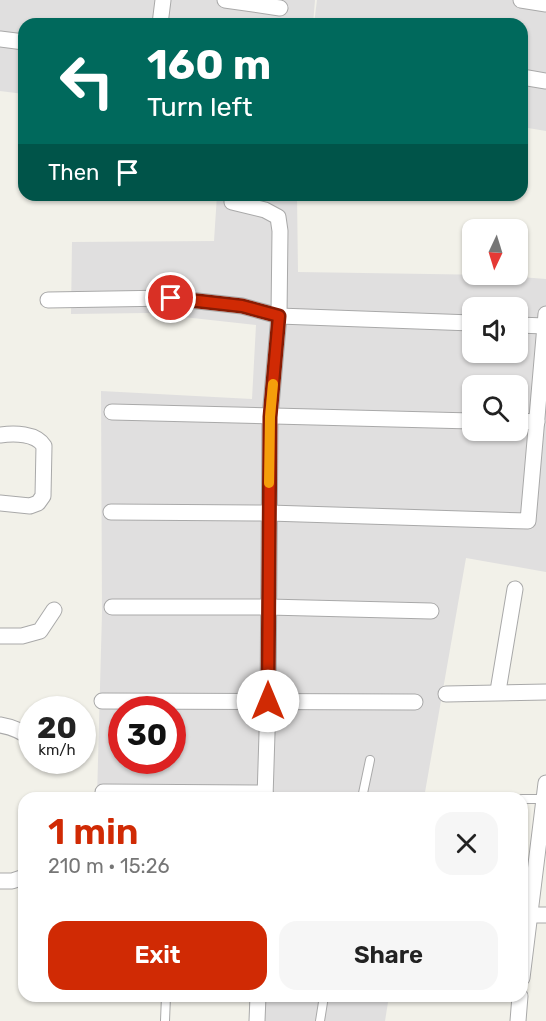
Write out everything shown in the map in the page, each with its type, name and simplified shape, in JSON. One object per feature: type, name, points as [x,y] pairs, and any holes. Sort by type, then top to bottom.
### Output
[{"type":"street","points":[[161,18],[163,0]]},
{"type":"street","points":[[225,0],[280,8]]},
{"type":"street","points":[[521,0],[546,4]]},
{"type":"street","points":[[0,39],[18,41]]},
{"type":"street","points":[[528,78],[546,81]]},
{"type":"street","points":[[232,202],[265,210],[278,217],[280,231],[279,316],[270,417],[265,792]]},
{"type":"street","points":[[48,300],[171,298],[242,306],[279,316],[462,323]]},
{"type":"street","points":[[111,512],[269,513],[528,520],[545,320],[528,323]]},
{"type":"street","points":[[112,412],[462,421]]},
{"type":"street","points":[[528,422],[537,422]]},
{"type":"street","points":[[0,435],[17,434],[35,438],[40,440],[44,446],[43,496],[38,503],[30,506],[0,504]]},
{"type":"street","points":[[498,691],[515,589]]},
{"type":"street","points":[[112,607],[268,607],[431,611]]},
{"type":"street","points":[[0,636],[22,636],[40,631],[54,610]]},
{"type":"street","points":[[446,694],[498,691],[546,692]]},
{"type":"street","points":[[102,701],[415,702]]},
{"type":"street","points":[[0,725],[10,726],[18,730]]},
{"type":"street","points":[[528,897],[545,793]]},
{"type":"street","points":[[0,881],[18,879]]},
{"type":"street","points":[[528,915],[546,915]]},
{"type":"street","points":[[257,1021],[258,1002]]},
{"type":"street","points":[[518,1021],[520,1002]]},
{"type":"lane","points":[[363,792],[370,760]]},
{"type":"lane","points":[[528,797],[545,793]]},
{"type":"lane","points":[[165,1021],[166,1002]]},
{"type":"lane","points":[[320,1021],[323,1002]]},
{"type":"shaded area","points":[[0,0],[315,0],[314,18],[18,18],[18,93],[0,91]]},
{"type":"shaded area","points":[[317,0],[546,0],[546,131],[528,128],[528,18],[315,18]]},
{"type":"shaded area","points":[[217,201],[297,201],[298,272],[462,275],[462,285],[528,285],[528,278],[546,279],[546,572],[466,558],[425,792],[97,792],[102,613],[101,391],[252,399],[256,325],[147,313],[71,314],[72,242],[214,241]]},
{"type":"shaded area","points":[[264,1002],[388,1002],[385,1021],[264,1021]]},
{"type":"slow traffic","points":[[269,483],[273,384]]},
{"type":"route","points":[[171,298],[242,306],[279,316],[270,417],[268,701]]}]
